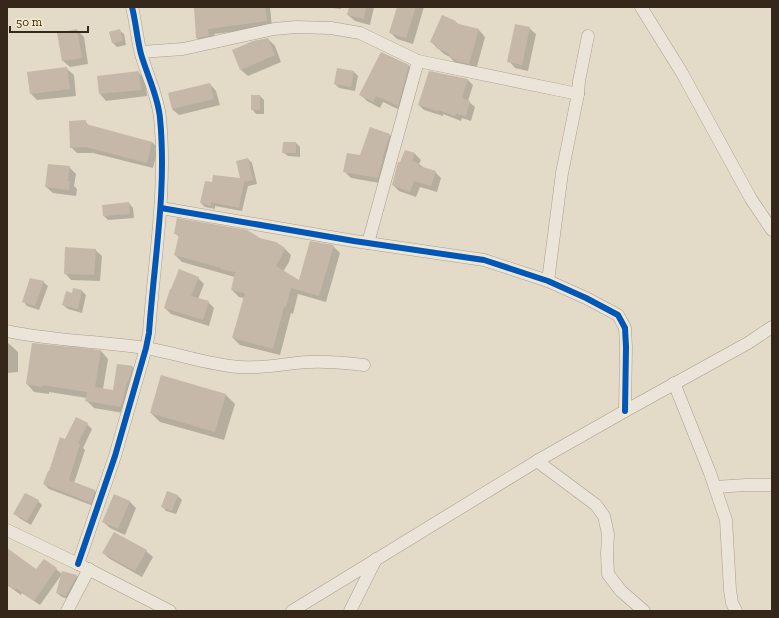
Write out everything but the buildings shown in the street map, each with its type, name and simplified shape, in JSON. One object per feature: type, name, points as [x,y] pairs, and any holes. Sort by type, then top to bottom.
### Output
[{"type":"street","points":[[78,564],[115,456],[149,333],[161,208],[160,117],[156,98],[141,52],[132,7]]},
{"type":"street","points":[[641,7],[682,73],[751,199],[772,230]]},
{"type":"street","points":[[141,52],[183,49],[274,29],[296,27],[331,28],[360,33],[418,61],[578,94]]},
{"type":"street","points":[[548,281],[562,174],[588,36]]},
{"type":"street","points":[[368,244],[418,61]]},
{"type":"street","points":[[161,208],[368,244],[484,260],[548,281],[586,298],[618,315],[625,328],[625,411]]},
{"type":"street","points":[[292,611],[537,462],[674,383],[748,343],[772,327]]},
{"type":"street","points":[[7,331],[28,336],[146,348],[223,365],[240,367],[262,368],[309,362],[364,365]]},
{"type":"street","points":[[674,383],[726,520],[730,590],[732,603],[736,611]]},
{"type":"street","points":[[537,462],[596,505],[604,516],[608,534],[608,574],[620,591],[644,611]]},
{"type":"street","points":[[715,488],[746,485],[772,485]]},
{"type":"street","points":[[7,530],[89,569],[170,611]]},
{"type":"street","points":[[350,611],[376,559]]},
{"type":"street","points":[[67,611],[89,569]]},
{"type":"cycle path","points":[[78,564],[115,456],[149,333],[161,199],[162,145],[159,110],[138,43],[132,7]]},
{"type":"cycle path","points":[[161,208],[354,241],[484,260],[548,281],[586,298],[618,315],[625,328],[625,411]]}]
